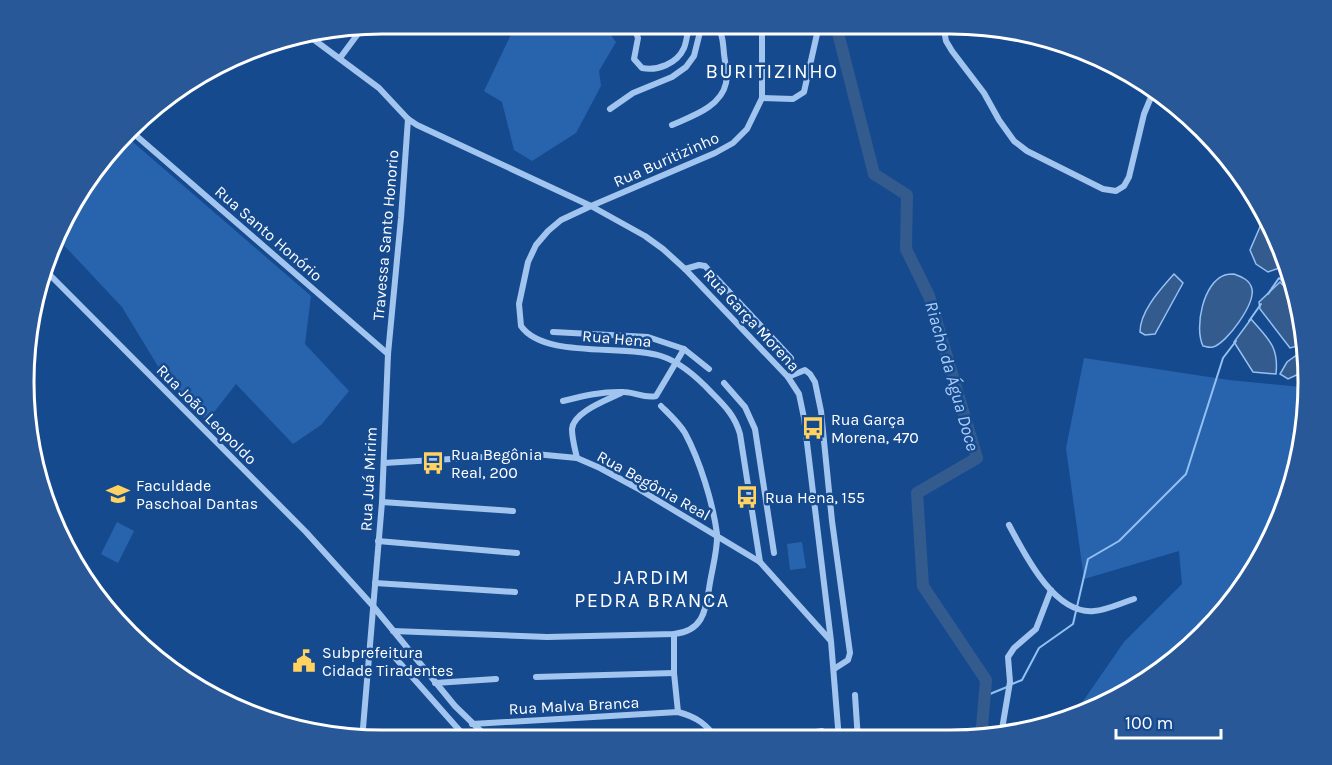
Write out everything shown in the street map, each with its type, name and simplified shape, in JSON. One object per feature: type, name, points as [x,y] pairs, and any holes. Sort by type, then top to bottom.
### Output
[{"type":"street","points":[[636,34],[638,43],[634,59],[639,66],[645,69],[666,65],[677,58],[684,49],[688,34]]},
{"type":"street","points":[[610,109],[633,93],[672,77],[686,67],[693,56],[699,34]]},
{"type":"street","points":[[672,125],[707,108],[722,92],[726,84],[721,34]]},
{"type":"street","name":"Rua Buritizinho","points":[[591,206],[669,174],[732,143],[747,129],[762,98],[762,34]]},
{"type":"street","points":[[762,98],[793,99],[804,92],[817,34]]},
{"type":"street","points":[[945,34],[952,51],[984,93],[1014,141],[1027,151],[1103,189],[1120,190],[1127,182],[1144,114],[1150,98]]},
{"type":"street","points":[[340,58],[357,35]]},
{"type":"street","points":[[316,41],[379,88],[408,119]]},
{"type":"street","name":"Rua Garça Morena","points":[[408,119],[591,206],[645,236],[685,269],[788,377],[799,394],[804,418],[831,641],[838,730]]},
{"type":"street","name":"Travessa Santo Honorio","points":[[388,354],[402,218],[408,119]]},
{"type":"street","name":"Rua Santo Honório","points":[[136,136],[388,354]]},
{"type":"street","name":"Rua Hena","points":[[591,206],[561,220],[536,245],[528,262],[519,304],[521,326],[530,336],[544,343],[663,356],[703,384],[733,415],[740,434],[760,562]]},
{"type":"street","points":[[685,269],[699,265],[705,267],[791,358]]},
{"type":"street","name":"Rua João Leopoldo","points":[[51,276],[214,438],[373,606],[476,730]]},
{"type":"street","points":[[553,332],[648,337],[684,349],[709,369]]},
{"type":"street","points":[[563,401],[588,394],[623,392],[649,398],[658,394],[684,349]]},
{"type":"street","name":"Rua Juá Mirim","points":[[363,730],[382,502],[388,354]]},
{"type":"street","points":[[788,377],[805,370],[810,374],[818,390],[832,521],[850,653],[848,660],[834,669]]},
{"type":"street","points":[[724,383],[735,393],[751,416],[759,444],[774,553]]},
{"type":"street","points":[[577,458],[572,431],[577,418],[623,392]]},
{"type":"street","points":[[393,631],[547,637],[674,634],[691,630],[700,621],[705,611],[717,536],[706,489],[690,445],[678,423],[661,406]]},
{"type":"street","name":"Rua Begônia Real","points":[[384,463],[535,454],[577,458],[637,488],[760,562],[831,641]]},
{"type":"street","points":[[747,477],[762,474]]},
{"type":"street","points":[[382,502],[513,511]]},
{"type":"street","points":[[1009,525],[1050,590],[1076,608],[1092,612],[1134,598]]},
{"type":"street","points":[[378,541],[517,553]]},
{"type":"street","points":[[375,583],[515,592]]},
{"type":"street","points":[[1002,727],[1010,682],[1008,657],[1014,648],[1036,629],[1050,590]]},
{"type":"street","points":[[674,634],[674,673],[678,712],[699,719],[710,730]]},
{"type":"street","points":[[391,653],[459,730]]},
{"type":"street","points":[[536,677],[674,673]]},
{"type":"street","points":[[435,683],[496,679]]},
{"type":"street","points":[[855,695],[857,730]]},
{"type":"street","name":"Rua Malva Branca","points":[[472,724],[678,712]]},
{"type":"shaded area","points":[[511,34],[610,34],[616,42],[599,71],[601,86],[576,133],[532,161],[514,150],[502,102],[484,91]]},
{"type":"shaded area","points":[[132,141],[311,296],[305,344],[349,391],[321,425],[293,444],[236,384],[207,421],[159,368],[122,307],[63,244],[93,189]]},
{"type":"shaded area","points":[[1260,226],[1278,268],[1268,272],[1256,264],[1250,250]]},
{"type":"shaded area","points":[[1174,274],[1183,283],[1155,334],[1145,335],[1140,332],[1143,316]]},
{"type":"shaded area","points":[[1234,274],[1245,279],[1251,286],[1252,296],[1249,304],[1239,322],[1219,344],[1213,347],[1203,346],[1200,338],[1200,317],[1206,296],[1217,279]]},
{"type":"shaded area","points":[[1280,282],[1284,286],[1296,346],[1290,348],[1260,309],[1259,302]]},
{"type":"shaded area","points":[[1251,319],[1271,343],[1276,356],[1276,374],[1253,372],[1234,342]]},
{"type":"shaded area","points":[[1297,355],[1298,375],[1288,379],[1280,374],[1287,362]]},
{"type":"shaded area","points":[[1084,358],[1229,380],[1298,387],[1295,428],[1286,473],[1262,536],[1239,576],[1196,629],[1161,659],[1124,684],[1080,705],[1124,642],[1182,584],[1179,551],[1084,579],[1066,448]]},
{"type":"shaded area","points":[[117,522],[134,531],[118,563],[101,554]]},
{"type":"shaded area","points":[[802,542],[806,568],[790,570],[787,544]]},
{"type":"waterway","name":"Riacho da Água Doce","points":[[838,34],[874,174],[907,195],[906,249],[929,296],[977,458],[917,493],[923,586],[986,680],[982,729]]},
{"type":"waterway","points":[[1268,294],[1279,278],[1282,281]]},
{"type":"waterway","points":[[1249,321],[1261,304]]},
{"type":"waterway","points":[[1012,684],[1022,680],[1039,648],[1073,624],[1088,559],[1119,541],[1186,474],[1223,358],[1236,341]]},
{"type":"waterway","points":[[985,696],[1007,687]]},
{"type":"place","name":"Rua Garça Morena, 470","points":[[813,428]]},
{"type":"place","name":"Rua Begônia Real, 200","points":[[433,463]]},
{"type":"place","name":"Faculdade Paschoal Dantas","points":[[118,494]]},
{"type":"place","name":"Rua Hena, 155","points":[[747,497]]},
{"type":"place","name":"Subprefeitura Cidade Tiradentes","points":[[304,661]]},
{"type":"district","name":"BURITIZINHO","points":[[772,71]]},
{"type":"district","name":"JARDIM PEDRA BRANCA","points":[[652,588]]}]
